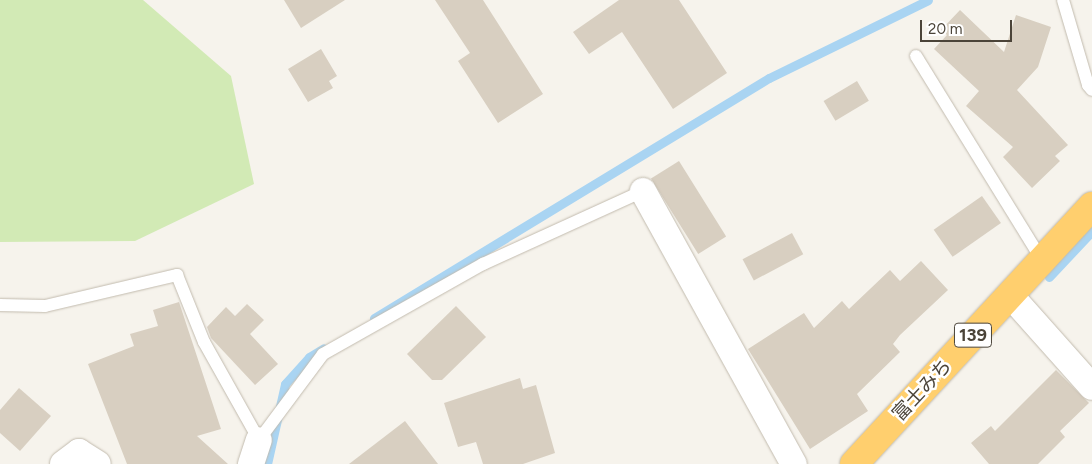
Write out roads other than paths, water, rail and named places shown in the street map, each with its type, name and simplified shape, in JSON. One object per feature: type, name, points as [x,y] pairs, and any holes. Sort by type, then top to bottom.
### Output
[{"type":"highway","name":"富士みち","points":[[854,464],[1092,206]]},
{"type":"street","points":[[642,191],[794,464]]},
{"type":"street","points":[[1010,295],[1092,387]]},
{"type":"street","points":[[251,464],[258,440]]},
{"type":"street","points":[[63,464],[79,452],[98,464]]},
{"type":"lane","points":[[1063,0],[1088,85],[1092,90]]},
{"type":"lane","points":[[916,56],[1042,260]]},
{"type":"lane","points":[[0,305],[45,306],[177,275],[204,342],[258,440],[324,354],[483,264],[642,191]]},
{"type":"waterway","points":[[374,318],[769,78],[928,0]]},
{"type":"waterway","points":[[1049,277],[1092,231]]},
{"type":"waterway","points":[[267,464],[285,384],[309,357],[324,348]]}]
